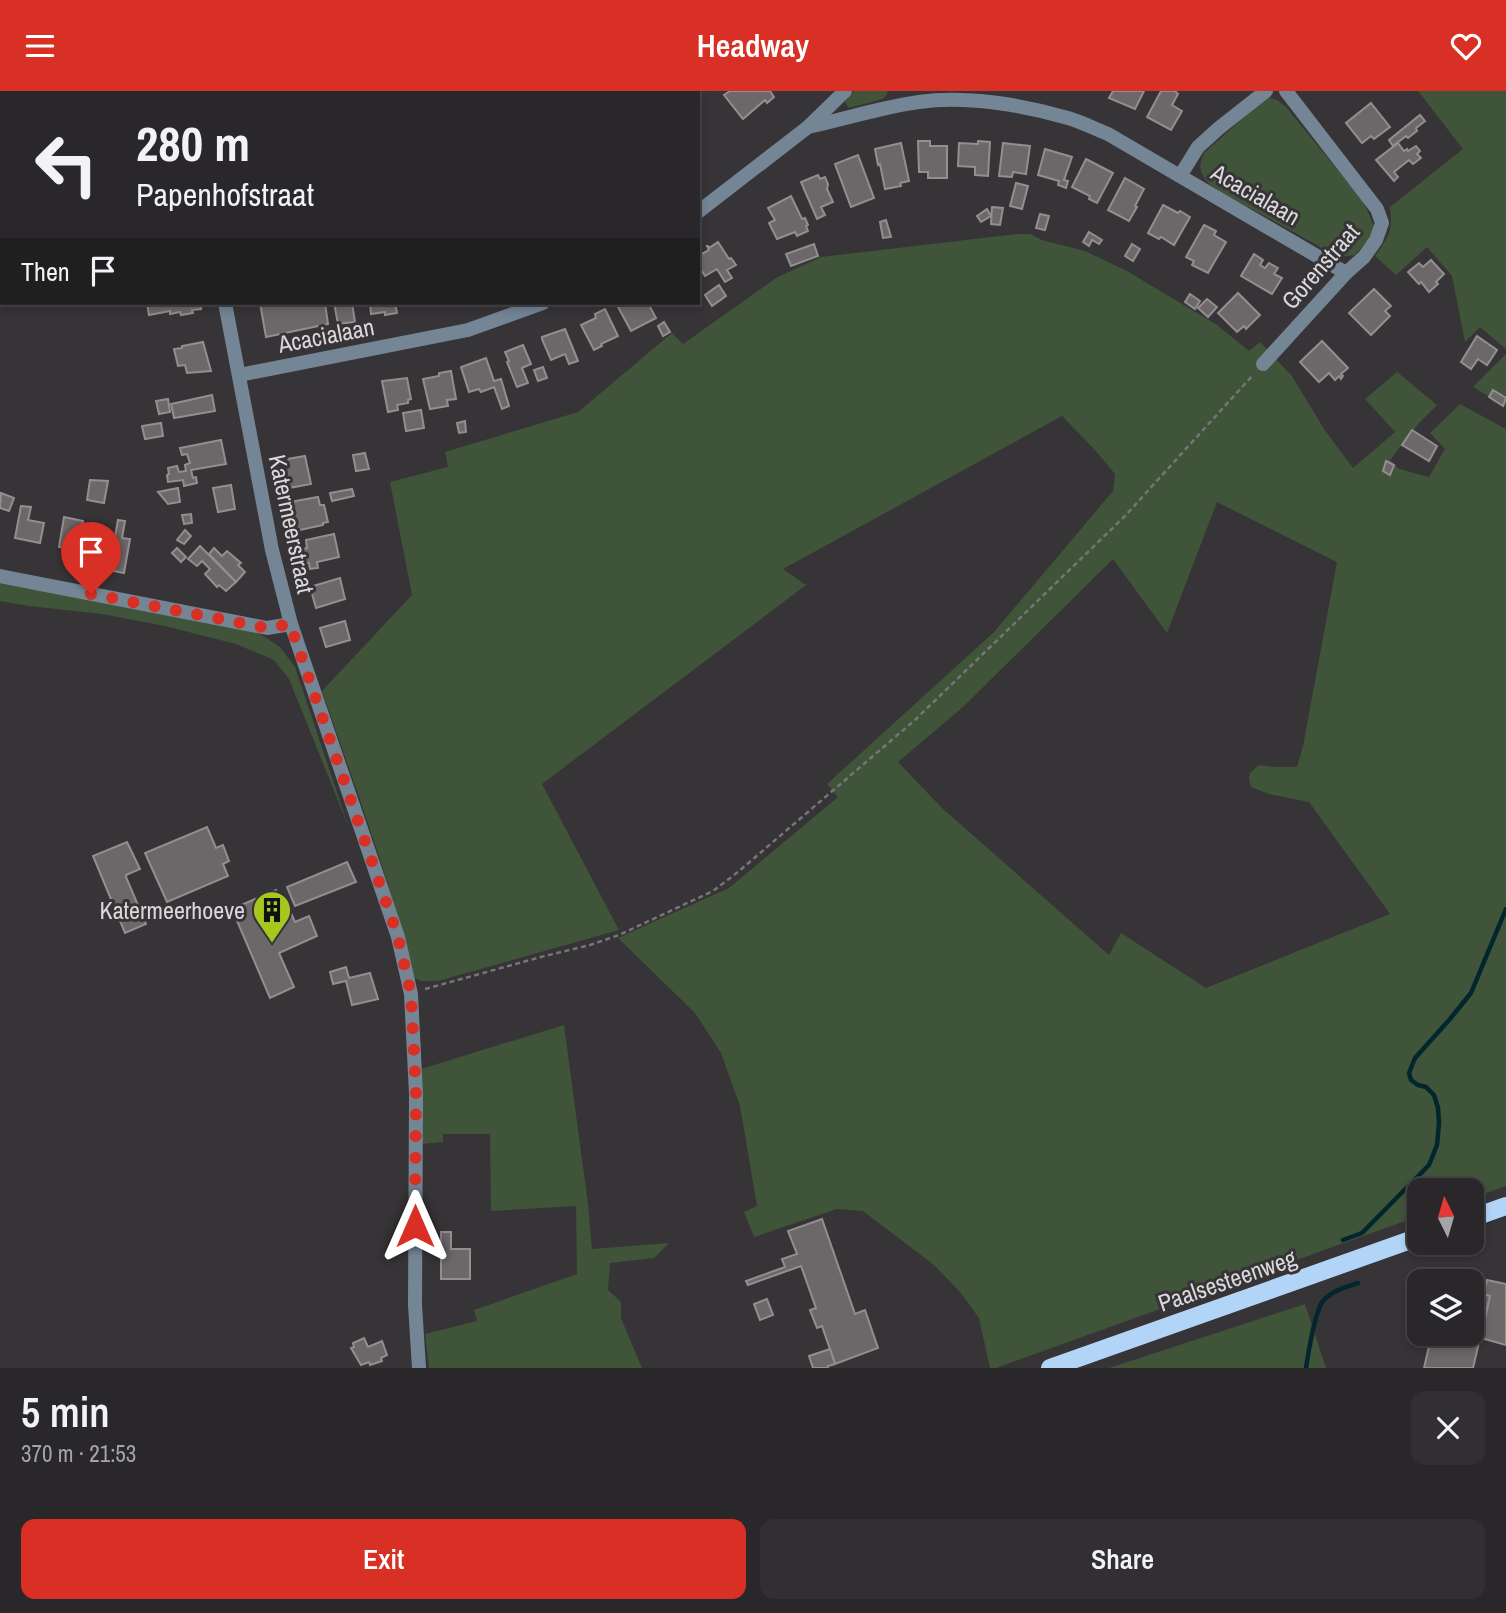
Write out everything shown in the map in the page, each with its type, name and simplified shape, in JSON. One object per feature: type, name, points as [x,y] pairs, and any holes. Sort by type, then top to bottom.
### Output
[{"type":"main road","points":[[1484,1214],[1506,1206]]},
{"type":"main road","name":"Paalsesteenweg","points":[[1050,1368],[1407,1241]]},
{"type":"street","name":"Acacialaan","points":[[700,210],[808,127],[845,91]]},
{"type":"street","name":"Acacialaan","points":[[1180,176],[1198,147],[1266,91]]},
{"type":"street","name":"Gorenstraat","points":[[1263,365],[1346,273],[1364,257],[1376,240],[1382,223],[1377,209],[1286,91]]},
{"type":"street","name":"Acacialaan","points":[[808,127],[901,98],[983,102],[1022,107],[1069,118],[1108,134],[1346,273]]},
{"type":"street","name":"Katermeerstraat","points":[[225,305],[272,551],[290,624],[398,937],[411,994],[416,1094],[415,1305],[419,1368]]},
{"type":"street","name":"Acacialaan","points":[[239,375],[468,330],[537,305]]},
{"type":"street","points":[[0,576],[267,628],[290,624]]},
{"type":"path","points":[[411,994],[439,984],[590,945],[619,935],[713,891],[935,701],[1125,516],[1263,365]]},
{"type":"green space","points":[[854,91],[888,91],[883,99],[849,108],[845,103]]},
{"type":"green space","points":[[1418,91],[1506,91],[1506,349],[1480,327],[1465,342],[1452,276],[1427,247],[1396,275],[1375,256],[1389,233],[1390,207],[1463,149]]},
{"type":"green space","points":[[1267,97],[1286,107],[1363,201],[1374,226],[1369,239],[1355,255],[1337,257],[1221,192],[1209,183],[1201,172],[1204,153]]},
{"type":"green space","points":[[1030,234],[1042,240],[1085,251],[1127,271],[1217,325],[1249,351],[1260,342],[1292,376],[1324,429],[1353,468],[1395,432],[1365,399],[1397,372],[1437,405],[1390,460],[1399,469],[1429,477],[1445,449],[1430,433],[1460,404],[1506,429],[1506,1186],[1484,1194],[1484,1178],[1407,1178],[1407,1220],[996,1368],[990,1368],[979,1318],[960,1292],[934,1265],[863,1211],[837,1209],[754,1237],[744,1212],[757,1206],[740,1106],[721,1053],[695,1013],[618,938],[729,888],[838,797],[827,784],[994,632],[1113,491],[1115,474],[1062,416],[783,569],[806,585],[542,784],[619,930],[438,981],[421,981],[414,978],[383,869],[322,691],[412,595],[390,482],[448,467],[445,452],[578,412],[672,333],[683,344],[776,278],[821,257]],"holes":[[[1217,502],[1337,562],[1297,767],[1259,765],[1250,773],[1251,787],[1269,794],[1309,802],[1390,914],[1206,988],[1121,933],[1109,955],[942,808],[898,762],[963,707],[1113,559],[1167,633]]]},
{"type":"green space","points":[[1506,354],[1506,407],[1473,387]]},
{"type":"green space","points":[[0,583],[254,630],[280,647],[295,667],[349,828],[289,679],[274,660],[236,644],[165,626],[102,614],[0,601]]},
{"type":"green space","points":[[564,1025],[592,1249],[669,1243],[654,1258],[610,1263],[608,1290],[621,1302],[621,1318],[642,1368],[429,1368],[425,1334],[477,1321],[474,1310],[577,1274],[576,1206],[491,1211],[490,1134],[443,1134],[443,1142],[422,1144],[421,1069]]},
{"type":"green space","points":[[1305,1304],[1326,1368],[1109,1368]]},
{"type":"building","points":[[730,91],[770,91],[774,97],[767,103],[765,100],[743,119],[724,95]]},
{"type":"building","points":[[1113,91],[1144,91],[1135,109],[1109,98]]},
{"type":"building","points":[[1161,91],[1175,91],[1178,94],[1172,105],[1182,111],[1171,130],[1147,117]]},
{"type":"building","points":[[1371,103],[1390,127],[1374,139],[1371,136],[1362,143],[1346,123]]},
{"type":"building","points":[[1420,115],[1425,121],[1416,128],[1417,131],[1393,146],[1389,140]]},
{"type":"building","points":[[918,141],[930,141],[930,146],[947,146],[947,178],[928,178],[928,172],[919,172]]},
{"type":"building","points":[[978,141],[990,142],[988,176],[975,175],[975,167],[958,166],[959,143],[978,144]]},
{"type":"building","points":[[901,143],[909,181],[900,183],[901,186],[885,189],[875,149]]},
{"type":"building","points":[[1003,143],[1030,146],[1026,174],[1013,172],[1012,177],[999,176]]},
{"type":"building","points":[[1398,143],[1404,151],[1416,146],[1420,151],[1417,154],[1421,158],[1413,164],[1409,160],[1394,172],[1398,177],[1394,181],[1376,160]]},
{"type":"building","points":[[1045,149],[1072,157],[1064,180],[1068,181],[1066,188],[1058,185],[1059,181],[1038,175]]},
{"type":"building","points":[[858,155],[874,198],[851,207],[835,164]]},
{"type":"building","points":[[1086,159],[1113,173],[1097,203],[1089,199],[1090,196],[1072,187]]},
{"type":"building","points":[[818,175],[820,179],[825,177],[833,202],[821,207],[825,215],[817,219],[801,182]]},
{"type":"building","points":[[1125,178],[1144,189],[1129,221],[1108,210]]},
{"type":"building","points":[[1016,183],[1028,186],[1022,209],[1010,206]]},
{"type":"building","points":[[791,196],[802,219],[805,218],[808,231],[797,236],[795,232],[777,239],[769,223],[775,220],[768,208]]},
{"type":"building","points":[[1163,205],[1190,217],[1174,245],[1148,233]]},
{"type":"building","points":[[992,207],[1003,208],[1000,225],[991,224]]},
{"type":"building","points":[[987,209],[991,216],[981,222],[977,216]]},
{"type":"building","points":[[1040,214],[1049,216],[1045,230],[1036,228]]},
{"type":"building","points":[[886,220],[891,237],[883,238],[880,222]]},
{"type":"building","points":[[1204,225],[1216,231],[1214,235],[1226,242],[1208,273],[1192,265],[1194,261],[1186,257]]},
{"type":"building","points":[[1089,232],[1102,240],[1099,244],[1092,240],[1089,246],[1083,242]]},
{"type":"building","points":[[718,242],[729,259],[731,258],[736,265],[727,270],[732,278],[725,282],[717,269],[705,276],[700,268],[700,255],[709,250],[707,246],[709,248]]},
{"type":"building","points":[[814,244],[818,256],[791,266],[786,254]]},
{"type":"building","points":[[1132,244],[1140,249],[1133,261],[1125,256]]},
{"type":"building","points":[[1254,254],[1263,260],[1260,265],[1265,268],[1269,263],[1278,268],[1274,274],[1282,278],[1272,294],[1241,276]]},
{"type":"building","points":[[1431,260],[1444,274],[1429,292],[1408,272],[1419,263],[1423,267]]},
{"type":"building","points":[[719,285],[726,296],[712,306],[705,295]]},
{"type":"building","points":[[1374,289],[1391,306],[1385,311],[1390,316],[1371,335],[1349,313]]},
{"type":"building","points":[[1238,293],[1260,315],[1246,329],[1244,326],[1237,332],[1218,313]]},
{"type":"building","points":[[1190,294],[1200,301],[1195,309],[1185,302]]},
{"type":"building","points":[[1207,299],[1217,307],[1208,317],[1198,308]]},
{"type":"building","points":[[147,305],[200,305],[201,309],[181,315],[180,312],[170,314],[170,311],[149,315]]},
{"type":"building","points":[[260,305],[325,305],[328,324],[266,337]]},
{"type":"building","points":[[334,305],[352,305],[355,322],[338,324]]},
{"type":"building","points":[[370,305],[395,305],[397,313],[385,315],[385,312],[371,314]]},
{"type":"building","points":[[649,305],[656,318],[631,331],[618,307]]},
{"type":"building","points":[[605,309],[618,336],[594,350],[581,325],[596,318],[595,314]]},
{"type":"building","points":[[664,322],[670,332],[663,336],[658,326]]},
{"type":"building","points":[[565,329],[578,361],[569,364],[565,354],[551,360],[542,339]]},
{"type":"building","points":[[1477,336],[1497,350],[1487,365],[1478,359],[1471,369],[1461,362]]},
{"type":"building","points":[[1322,341],[1348,368],[1341,374],[1341,379],[1339,376],[1335,380],[1329,373],[1319,382],[1300,362]]},
{"type":"building","points":[[203,342],[211,371],[187,373],[185,365],[178,366],[174,349]]},
{"type":"building","points":[[523,345],[531,364],[522,368],[528,383],[517,387],[505,352]]},
{"type":"building","points":[[486,358],[494,381],[501,379],[509,406],[502,409],[494,387],[481,392],[479,389],[469,392],[461,367]]},
{"type":"building","points":[[543,367],[547,378],[538,381],[534,370]]},
{"type":"building","points":[[451,371],[456,399],[447,400],[448,406],[430,409],[423,379]]},
{"type":"building","points":[[407,378],[411,399],[408,403],[397,405],[398,410],[388,412],[382,381]]},
{"type":"building","points":[[1493,390],[1506,398],[1503,406],[1489,397]]},
{"type":"building","points":[[212,395],[215,411],[174,418],[171,404]]},
{"type":"building","points":[[168,399],[170,412],[159,414],[156,401]]},
{"type":"building","points":[[421,410],[424,428],[406,431],[403,413]]},
{"type":"building","points":[[465,421],[466,432],[459,433],[457,423]]},
{"type":"building","points":[[161,423],[163,436],[145,439],[142,426]]},
{"type":"building","points":[[1412,430],[1437,446],[1429,461],[1402,445]]},
{"type":"building","points":[[221,440],[226,464],[191,470],[197,483],[184,486],[183,480],[168,482],[168,468],[177,466],[179,472],[186,471],[185,465],[190,463],[187,454],[182,455],[180,448]]},
{"type":"building","points":[[365,453],[369,469],[356,471],[353,455]]},
{"type":"building","points":[[305,456],[311,484],[289,488],[286,469],[283,470],[281,460]]},
{"type":"building","points":[[1386,461],[1394,465],[1390,475],[1383,471]]},
{"type":"building","points":[[90,480],[108,481],[104,503],[87,500]]},
{"type":"building","points":[[231,485],[235,509],[218,512],[213,488]]},
{"type":"building","points":[[178,488],[180,502],[168,504],[158,492]]},
{"type":"building","points":[[352,489],[354,496],[332,501],[330,493]]},
{"type":"building","points":[[1,493],[14,498],[9,511],[0,508]]},
{"type":"building","points":[[318,497],[320,505],[324,505],[328,522],[295,531],[290,502]]},
{"type":"building","points":[[21,506],[31,507],[28,520],[44,523],[40,543],[15,538]]},
{"type":"building","points":[[191,514],[192,523],[184,524],[182,515]]},
{"type":"building","points":[[64,517],[83,521],[82,526],[91,528],[85,556],[67,552],[67,548],[59,547]]},
{"type":"building","points":[[118,520],[125,521],[122,538],[130,539],[124,573],[109,570]]},
{"type":"building","points":[[185,530],[191,536],[184,544],[177,540]]},
{"type":"building","points":[[334,534],[339,557],[317,562],[318,568],[310,569],[309,563],[304,564],[300,550],[307,548],[306,540]]},
{"type":"building","points":[[200,546],[236,582],[226,591],[219,585],[217,587],[205,574],[210,569],[202,561],[197,566],[188,559]]},
{"type":"building","points":[[177,548],[186,557],[181,562],[172,553]]},
{"type":"building","points":[[214,548],[222,556],[227,551],[241,563],[238,565],[245,572],[236,582],[209,554]]},
{"type":"building","points":[[340,578],[345,599],[316,608],[310,587]]},
{"type":"building","points":[[345,621],[350,640],[326,647],[320,628]]},
{"type":"building","points":[[207,827],[216,848],[223,845],[229,861],[223,864],[228,876],[167,902],[145,853]]},
{"type":"building","points":[[127,842],[140,869],[126,877],[146,924],[125,933],[93,856]]},
{"type":"building","points":[[347,862],[356,882],[295,906],[287,887]]},
{"type":"building","name":"Katermeerhoeve","points":[[276,890],[286,915],[291,913],[295,922],[309,916],[317,936],[279,953],[294,987],[270,998],[232,909]]},
{"type":"building","points":[[346,967],[349,978],[370,973],[378,999],[352,1005],[346,981],[333,984],[330,972]]},
{"type":"building","points":[[822,1219],[855,1314],[865,1310],[878,1348],[835,1364],[822,1326],[817,1328],[810,1310],[816,1308],[801,1266],[748,1285],[746,1281],[785,1267],[782,1259],[797,1254],[788,1231]]},
{"type":"building","points":[[441,1232],[451,1232],[451,1249],[470,1249],[470,1279],[441,1279]]},
{"type":"building","points":[[1487,1280],[1506,1284],[1506,1345],[1484,1339],[1490,1296],[1484,1294]]},
{"type":"building","points":[[1484,1294],[1490,1296],[1484,1321]]},
{"type":"building","points":[[767,1299],[773,1315],[760,1320],[754,1304]]},
{"type":"building","points":[[364,1338],[368,1347],[382,1341],[387,1355],[381,1358],[382,1361],[361,1365],[351,1348],[354,1347],[353,1343]]},
{"type":"building","points":[[1429,1346],[1478,1346],[1473,1368],[1424,1368]]},
{"type":"building","points":[[830,1349],[835,1364],[828,1368],[813,1368],[809,1356]]},
{"type":"waterway","points":[[1343,1240],[1362,1233],[1429,1165],[1437,1145],[1438,1108],[1434,1095],[1426,1087],[1411,1080],[1409,1073],[1415,1058],[1471,993],[1506,909]]},
{"type":"waterway","points":[[1306,1368],[1315,1323],[1323,1301],[1334,1292],[1358,1283]]},
{"type":"place","name":"Katermeerhoeve","points":[[272,944]]},
{"type":"route","points":[[91,594],[267,628],[290,624],[398,937],[411,994],[416,1094],[415,1226]]}]
